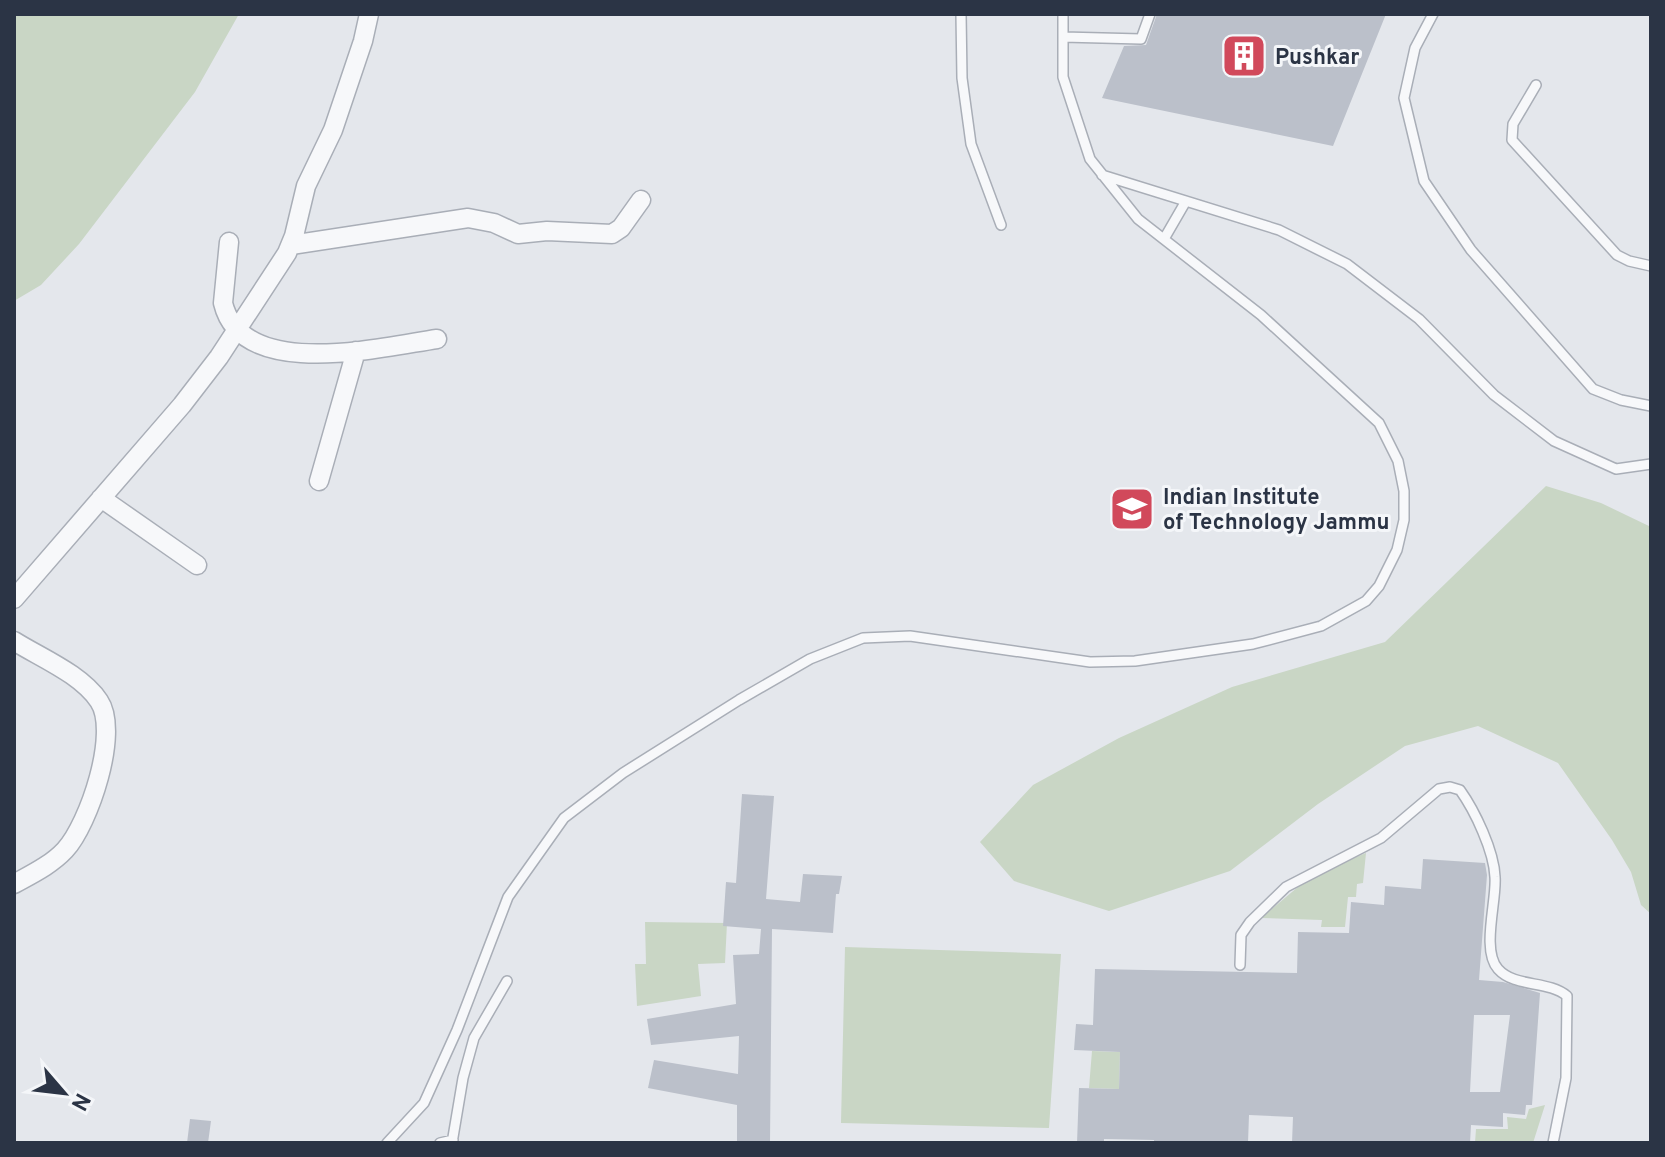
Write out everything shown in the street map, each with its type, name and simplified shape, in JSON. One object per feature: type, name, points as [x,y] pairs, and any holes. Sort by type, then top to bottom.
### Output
[{"type":"street","points":[[14,599],[182,405],[238,330],[291,245],[303,194],[333,130],[369,14]]},
{"type":"street","points":[[291,245],[468,218],[494,223],[518,234],[547,231],[612,234],[621,228],[641,200]]},
{"type":"street","points":[[229,242],[223,303],[225,312],[238,330],[270,348],[292,354],[317,355],[437,339]]},
{"type":"street","points":[[319,481],[356,351]]},
{"type":"street","points":[[101,498],[197,565]]},
{"type":"street","points":[[14,641],[91,691],[101,704],[106,719],[100,772],[86,813],[67,848],[52,863],[14,884]]},
{"type":"lane","points":[[961,14],[962,78],[971,144],[1001,225]]},
{"type":"lane","points":[[387,1143],[424,1103],[457,1030],[508,897],[564,818],[623,773],[810,659],[863,638],[910,636],[1090,662],[1135,661],[1253,644],[1321,626],[1366,601],[1379,586],[1397,550],[1404,520],[1404,491],[1398,461],[1379,423],[1261,315],[1138,219],[1102,175],[1090,159],[1063,77],[1063,14]]},
{"type":"lane","points":[[1063,37],[1141,39],[1150,14]]},
{"type":"lane","points":[[1433,14],[1415,48],[1404,98],[1424,181],[1471,250],[1593,389],[1621,400],[1651,406]]},
{"type":"lane","points":[[1536,85],[1513,124],[1512,140],[1617,255],[1651,266]]},
{"type":"lane","points":[[1102,175],[1279,230],[1347,264],[1419,319],[1494,395],[1554,441],[1616,469],[1651,464]]},
{"type":"lane","points":[[1164,239],[1186,201]]},
{"type":"lane","points":[[1240,965],[1241,935],[1286,887],[1381,838],[1439,789],[1450,787],[1460,790],[1493,860],[1496,878],[1491,937],[1492,956],[1498,969],[1512,978],[1551,987],[1567,996],[1566,1078],[1553,1143]]},
{"type":"lane","points":[[440,1143],[452,1142],[463,1078],[474,1038],[507,981]]},
{"type":"green space","points":[[14,14],[239,14],[195,92],[79,244],[41,285],[14,301]]},
{"type":"green space","points":[[1546,486],[1601,503],[1651,527],[1651,914],[1641,905],[1631,872],[1612,840],[1558,763],[1478,726],[1405,746],[1318,804],[1230,871],[1109,911],[1014,881],[980,842],[1033,785],[1119,738],[1232,687],[1385,642]]},
{"type":"green space","points":[[1366,853],[1363,883],[1357,884],[1356,897],[1348,897],[1345,927],[1321,927],[1322,920],[1261,918],[1311,876]]},
{"type":"green space","points":[[645,922],[727,923],[725,963],[698,964],[701,996],[637,1006],[635,964],[646,964]]},
{"type":"green space","points":[[845,947],[1061,954],[1049,1128],[841,1123]]},
{"type":"green space","points":[[1092,1051],[1120,1052],[1119,1089],[1089,1088]]},
{"type":"green space","points":[[1545,1105],[1533,1143],[1475,1143],[1476,1129],[1508,1129],[1507,1117],[1526,1119],[1529,1109]]},
{"type":"building","name":"Pushkar","points":[[1157,14],[1386,14],[1333,146],[1102,98],[1124,46],[1146,45]]},
{"type":"building","points":[[742,794],[774,796],[766,899],[800,902],[803,874],[842,876],[839,894],[836,894],[833,933],[772,929],[770,1143],[737,1143],[737,1105],[648,1088],[654,1060],[738,1074],[739,1036],[651,1045],[647,1019],[736,1004],[733,955],[759,954],[761,929],[723,926],[726,882],[736,883]]},
{"type":"building","points":[[1423,859],[1485,863],[1487,875],[1479,980],[1503,982],[1540,993],[1532,1105],[1526,1105],[1525,1115],[1503,1113],[1503,1127],[1471,1125],[1470,1143],[1292,1143],[1293,1117],[1249,1115],[1248,1143],[1154,1143],[1154,1140],[1104,1139],[1104,1143],[1077,1143],[1079,1088],[1119,1089],[1120,1052],[1074,1050],[1076,1024],[1093,1025],[1095,969],[1297,973],[1298,932],[1349,933],[1351,902],[1384,905],[1385,886],[1421,889]],"holes":[[[1474,1015],[1510,1015],[1500,1092],[1470,1092]]]},
{"type":"building","points":[[190,1119],[211,1121],[208,1143],[187,1143]]},
{"type":"place","name":"Pushkar","points":[[1244,56]]},
{"type":"place","name":"Indian Institute of Technology Jammu","points":[[1132,509]]}]
